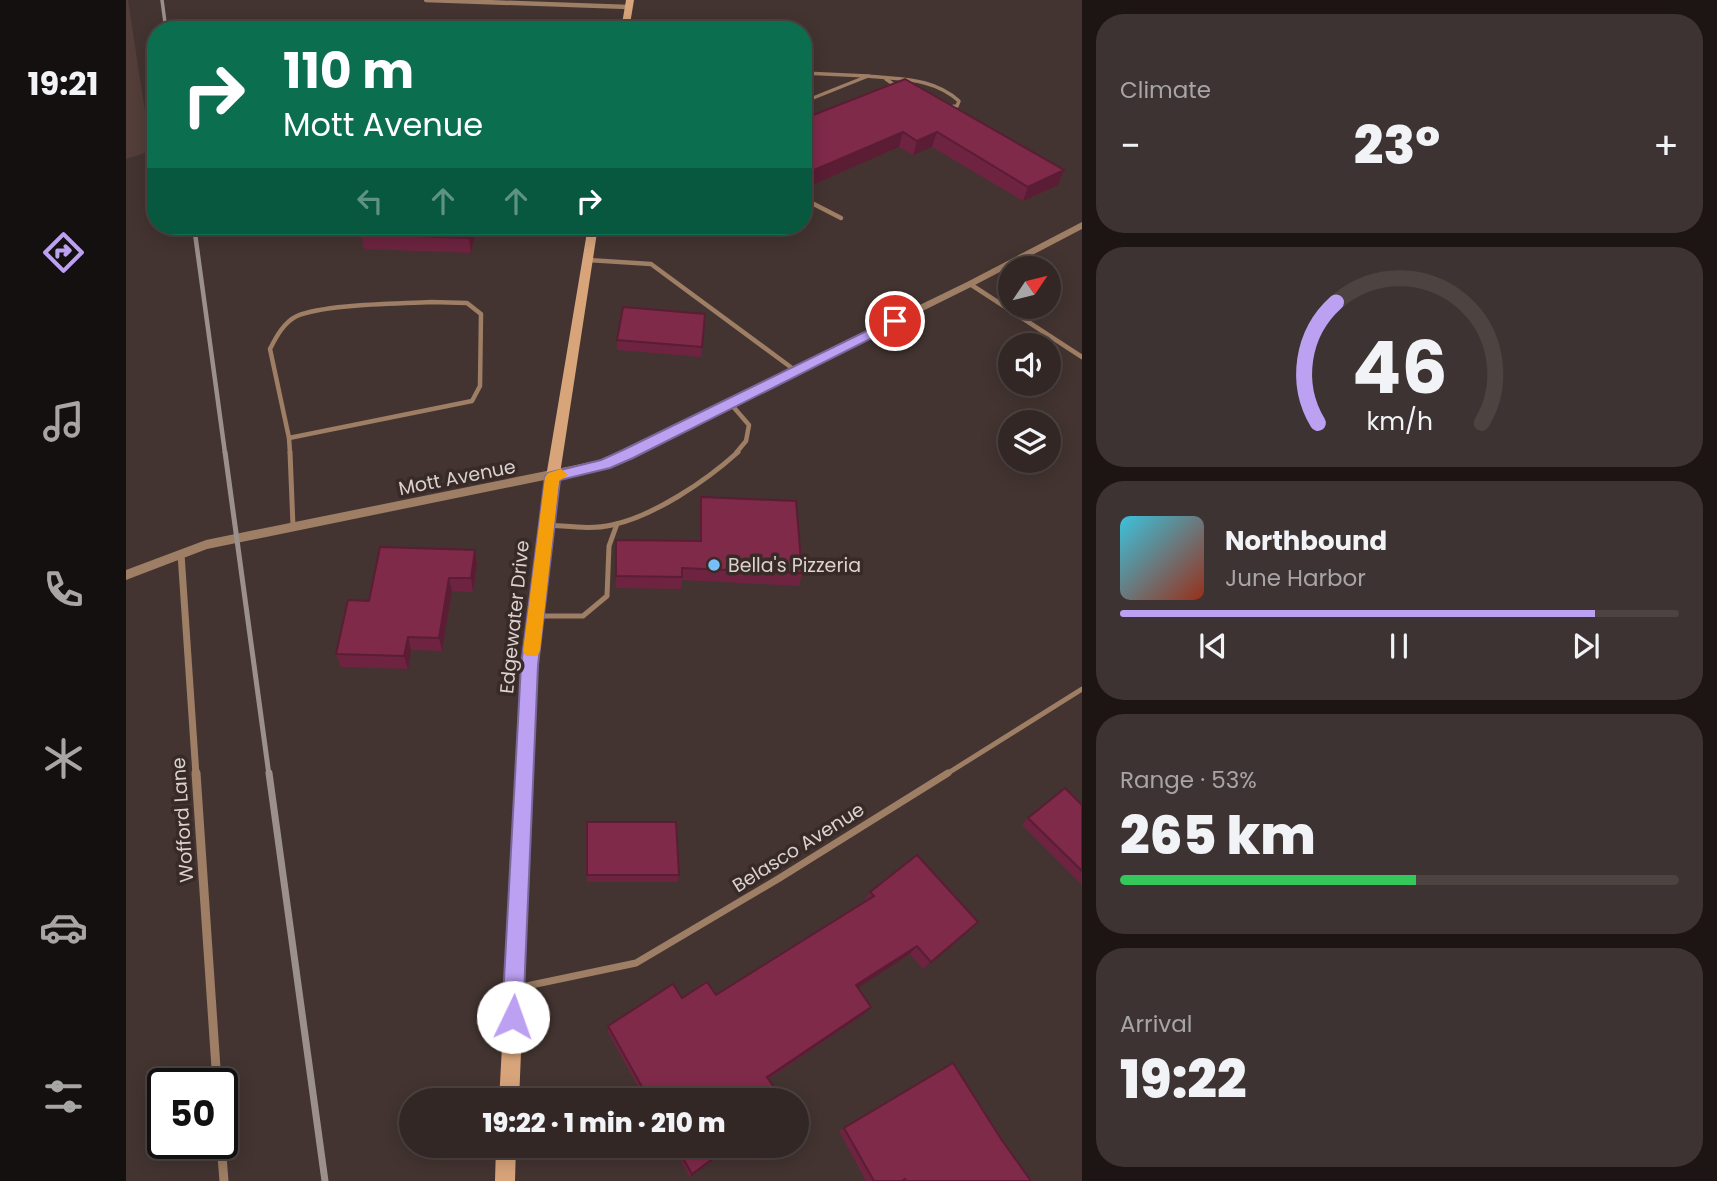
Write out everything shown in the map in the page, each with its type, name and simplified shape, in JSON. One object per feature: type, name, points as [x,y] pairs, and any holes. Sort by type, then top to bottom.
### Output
[{"type":"main road","name":"Edgewater Drive","points":[[510,1088],[530,665],[545,525],[591,235]]},
{"type":"main road","points":[[505,1181],[506,1158]]},
{"type":"street","points":[[426,0],[630,4]]},
{"type":"street","name":"Mott Avenue","points":[[126,575],[206,545],[553,477],[604,464],[970,284],[1082,225]]},
{"type":"street","name":"Wofford Lane","points":[[181,554],[216,1068]]},
{"type":"street","points":[[222,1159],[224,1181]]},
{"type":"lane","points":[[812,73],[887,79],[905,77],[939,85],[950,91],[959,101],[957,106],[946,108]]},
{"type":"lane","points":[[812,98],[869,76]]},
{"type":"lane","points":[[887,79],[899,88]]},
{"type":"lane","points":[[812,203],[841,218]]},
{"type":"lane","points":[[587,260],[651,264],[796,371]]},
{"type":"lane","points":[[970,284],[1082,358]]},
{"type":"lane","points":[[289,438],[472,401],[480,386],[481,314],[465,302],[311,312],[295,317],[281,330],[270,349],[289,438],[293,526]]},
{"type":"lane","points":[[545,525],[594,528],[617,524],[669,502],[730,458],[746,441],[749,425],[730,403]]},
{"type":"lane","points":[[535,616],[583,616],[607,596],[609,546],[617,524]]},
{"type":"lane","name":"Belasco Avenue","points":[[514,989],[636,963],[778,879],[1082,689]]},
{"type":"shaded area","points":[[128,0],[147,125],[147,152],[126,159]]},
{"type":"building","points":[[905,79],[1064,170],[1028,187],[937,132],[917,141],[903,132],[814,170],[812,115]]},
{"type":"building","points":[[388,235],[470,235],[469,238]]},
{"type":"building","points":[[623,307],[705,314],[702,347],[617,340]]},
{"type":"building","points":[[701,497],[796,501],[802,573],[682,568],[682,577],[616,576],[616,540],[701,541]]},
{"type":"building","points":[[380,547],[475,550],[471,578],[449,578],[439,638],[408,637],[404,656],[336,654],[348,600],[369,601]]},
{"type":"building","points":[[1065,788],[1082,805],[1082,871],[1028,818]]},
{"type":"building","points":[[587,822],[676,822],[679,875],[587,875]]},
{"type":"building","points":[[917,855],[978,922],[931,962],[917,946],[856,985],[871,1007],[767,1077],[774,1088],[643,1088],[608,1026],[673,984],[682,998],[707,982],[716,995],[874,896],[870,892]]},
{"type":"building","points":[[953,1063],[1031,1181],[874,1181],[844,1128]]},
{"type":"building","points":[[683,1158],[714,1158],[692,1174]]},
{"type":"railway","points":[[162,0],[165,21]]},
{"type":"railway","points":[[195,235],[225,453]]},
{"type":"railway","points":[[225,452],[269,775]]},
{"type":"railway","points":[[269,773],[325,1181]]},
{"type":"slow traffic","points":[[531,651],[553,477],[561,475]]},
{"type":"place","name":"Bella's Pizzeria","points":[[714,565]]},
{"type":"route","points":[[513,1017],[530,665],[545,525],[553,477],[604,464],[628,454],[895,321]]}]
